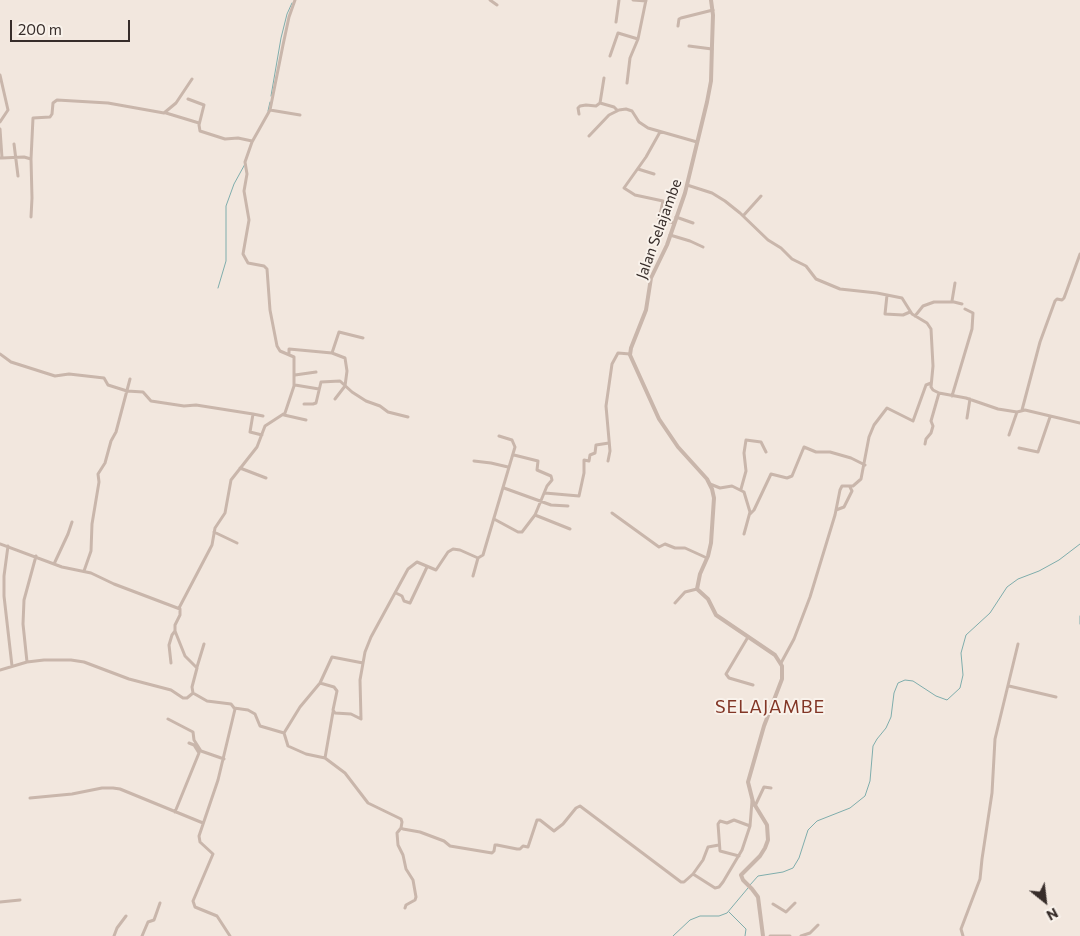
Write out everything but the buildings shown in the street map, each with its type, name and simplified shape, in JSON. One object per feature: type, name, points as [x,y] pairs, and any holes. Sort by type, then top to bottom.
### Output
[{"type":"street","points":[[295,0],[288,23],[270,110],[252,141],[245,162],[247,174],[244,191],[249,220],[244,256],[250,264],[264,266],[267,269],[269,306],[277,346],[280,351],[332,353],[344,357],[346,360],[345,386],[335,399]]},
{"type":"street","points":[[490,0],[497,5]]},
{"type":"street","points":[[616,22],[619,0]]},
{"type":"street","points":[[627,83],[630,58],[638,39],[646,1],[632,0]]},
{"type":"street","name":"Jalan Selajambe","points":[[630,354],[646,310],[651,278],[670,235],[688,185],[709,92],[713,10],[711,0]]},
{"type":"street","points":[[678,26],[679,19],[681,18],[713,10]]},
{"type":"street","points":[[610,56],[617,34],[638,39]]},
{"type":"street","points":[[689,46],[712,49]]},
{"type":"street","points":[[0,75],[8,110],[0,122]]},
{"type":"street","points":[[600,103],[604,78]]},
{"type":"street","points":[[165,113],[176,103],[192,79]]},
{"type":"street","points":[[188,100],[204,105],[199,130],[225,139],[238,138],[252,141]]},
{"type":"street","points":[[31,217],[33,118],[50,117],[56,101],[108,103],[165,113],[199,124]]},
{"type":"street","points":[[579,114],[578,108],[580,106],[595,106],[600,103],[618,110]]},
{"type":"street","points":[[270,110],[300,115]]},
{"type":"street","points":[[588,136],[602,120],[618,110],[630,110],[643,126],[697,142]]},
{"type":"street","points":[[0,129],[1,158],[24,157],[31,159]]},
{"type":"street","points":[[660,132],[638,169],[624,188],[635,195],[663,201],[659,219],[674,223]]},
{"type":"street","points":[[14,144],[18,176]]},
{"type":"street","points":[[638,169],[654,174]]},
{"type":"street","points":[[688,185],[712,193],[732,206],[771,243],[781,248],[792,259],[806,266],[816,279],[840,289],[902,298],[910,312],[927,323],[931,329],[932,389],[939,393],[970,399],[998,409],[1016,412],[1022,410],[1080,423]]},
{"type":"street","points":[[743,216],[761,196]]},
{"type":"street","points":[[676,216],[693,223]]},
{"type":"street","points":[[670,235],[703,247]]},
{"type":"street","points":[[1022,410],[1040,342],[1055,301],[1056,299],[1062,300],[1064,298],[1080,254]]},
{"type":"street","points":[[952,301],[955,283]]},
{"type":"street","points":[[887,295],[885,314],[903,315],[910,312]]},
{"type":"street","points":[[915,316],[927,304],[939,301],[952,301],[962,304]]},
{"type":"street","points":[[952,396],[972,329],[973,313],[965,309]]},
{"type":"street","points":[[332,353],[339,332],[363,338]]},
{"type":"street","points":[[197,668],[185,656],[175,631],[175,625],[180,615],[179,608],[212,545],[214,528],[224,514],[231,480],[257,447],[265,426],[284,415],[294,385],[295,375],[295,358],[289,351]]},
{"type":"street","points":[[608,461],[610,451],[606,402],[612,364],[618,353],[630,354],[659,419],[676,444],[710,484],[714,498],[712,543],[700,574],[698,588]]},
{"type":"street","points":[[0,354],[11,362],[52,375],[68,374],[104,378],[108,385],[127,391],[143,392],[149,400],[156,402],[184,406],[196,405],[263,416]]},
{"type":"street","points":[[295,375],[316,372]]},
{"type":"street","points":[[84,571],[91,551],[92,524],[99,482],[98,474],[105,463],[111,440],[116,432],[130,379]]},
{"type":"street","points":[[304,404],[316,403],[320,382],[340,381],[366,401],[380,406],[388,412],[408,417]]},
{"type":"street","points":[[763,936],[758,899],[742,879],[742,873],[764,851],[768,840],[767,825],[752,800],[748,780],[782,679],[781,663],[791,645],[806,607],[836,510],[841,487],[850,487],[861,478],[869,437],[874,426],[886,410],[889,408],[913,421],[926,386],[931,383]]},
{"type":"street","points":[[294,385],[319,390]]},
{"type":"street","points":[[924,444],[931,433],[933,426],[931,421],[939,393]]},
{"type":"street","points":[[967,418],[970,399]]},
{"type":"street","points":[[1009,435],[1016,412]]},
{"type":"street","points":[[253,414],[250,432],[262,436]]},
{"type":"street","points":[[284,415],[306,420]]},
{"type":"street","points":[[1019,448],[1038,452],[1050,416]]},
{"type":"street","points":[[473,576],[478,558],[483,555],[504,488],[508,467],[514,455],[514,442],[499,436]]},
{"type":"street","points":[[740,489],[746,471],[744,453],[746,440],[761,442],[766,452]]},
{"type":"street","points":[[545,493],[579,496],[584,473],[584,460],[589,461],[590,455],[595,453],[596,444],[609,443]]},
{"type":"street","points":[[744,534],[750,514],[754,510],[771,474],[787,478],[792,476],[804,447],[816,452],[830,452],[851,458],[865,465]]},
{"type":"street","points":[[494,520],[520,532],[535,514],[552,480],[551,476],[537,470],[538,461],[514,455]]},
{"type":"street","points":[[474,461],[491,462],[508,467]]},
{"type":"street","points":[[240,468],[266,478]]},
{"type":"street","points":[[710,484],[720,488],[730,485],[740,489],[745,495],[750,514]]},
{"type":"street","points":[[836,510],[844,507],[852,491],[850,487]]},
{"type":"street","points":[[504,488],[550,505],[568,506]]},
{"type":"street","points":[[612,512],[659,548],[665,544],[675,548],[685,548],[707,558]]},
{"type":"street","points":[[535,514],[570,529]]},
{"type":"street","points":[[54,564],[72,522]]},
{"type":"street","points":[[214,532],[237,543]]},
{"type":"street","points":[[0,544],[54,564],[84,571],[179,608]]},
{"type":"street","points":[[8,546],[4,576],[4,596],[12,666]]},
{"type":"street","points":[[333,710],[337,714],[352,714],[361,719],[360,680],[365,652],[371,637],[408,569],[414,563],[420,562],[436,570],[452,549],[460,550],[478,558]]},
{"type":"street","points":[[27,662],[23,624],[24,600],[36,556]]},
{"type":"street","points":[[396,593],[402,596],[404,601],[410,603],[427,567]]},
{"type":"street","points":[[675,603],[685,592],[698,588]]},
{"type":"street","points":[[698,588],[708,599],[714,613],[775,655],[781,663]]},
{"type":"street","points":[[171,663],[169,645],[175,631]]},
{"type":"street","points":[[748,637],[726,674],[729,678],[753,685]]},
{"type":"street","points":[[0,670],[27,662],[71,660],[84,662],[129,679],[171,690],[183,698],[187,698],[192,693],[204,644]]},
{"type":"street","points":[[963,936],[961,928],[980,879],[992,793],[995,738],[1018,644]]},
{"type":"street","points":[[363,663],[332,657],[320,683],[300,707],[284,733],[288,746],[306,754],[325,758],[347,775],[368,803],[401,819],[401,828],[397,834],[398,845],[403,855],[406,869],[414,880],[416,896],[415,900],[406,905],[405,908]]},
{"type":"street","points":[[320,683],[334,687],[337,691],[325,758]]},
{"type":"street","points":[[1009,686],[1056,697]]},
{"type":"street","points":[[192,693],[207,700],[231,704],[234,708],[248,710],[255,714],[260,726],[284,733]]},
{"type":"street","points":[[230,936],[217,916],[195,907],[193,903],[212,854],[198,840],[224,759],[234,708]]},
{"type":"street","points":[[168,719],[193,732],[194,740],[201,751],[224,759]]},
{"type":"street","points":[[175,812],[199,753],[194,745],[189,743]]},
{"type":"street","points":[[755,806],[764,787],[771,788]]},
{"type":"street","points":[[30,798],[114,788],[203,824]]},
{"type":"street","points":[[694,874],[717,888],[740,856],[750,826],[752,800]]},
{"type":"street","points":[[401,828],[407,831],[420,832],[444,841],[450,846],[492,854],[497,844],[517,849],[523,846],[528,847],[537,820],[540,820],[554,831],[564,824],[576,808],[580,806],[681,882],[684,882],[694,874],[703,860],[708,847],[719,845]]},
{"type":"street","points":[[740,856],[721,851],[717,826],[720,821],[727,823],[734,820],[750,826]]},
{"type":"street","points":[[0,902],[20,900]]},
{"type":"street","points":[[142,936],[148,922],[154,920],[160,903]]},
{"type":"street","points":[[773,904],[786,912],[795,903]]},
{"type":"street","points":[[114,936],[117,928],[126,916]]},
{"type":"street","points":[[801,936],[810,933],[818,926]]},
{"type":"street","points":[[770,936],[790,936]]},
{"type":"waterway","points":[[271,96],[281,38],[292,3]]},
{"type":"waterway","points":[[268,111],[270,102]]},
{"type":"waterway","points":[[218,288],[226,261],[226,206],[234,184],[245,164]]},
{"type":"waterway","points":[[750,885],[758,876],[783,872],[793,868],[799,858],[808,830],[817,821],[850,808],[865,796],[870,781],[873,746],[886,728],[891,717],[894,693],[898,683],[905,680],[913,681],[936,696],[947,700],[960,688],[963,675],[961,653],[966,635],[990,613],[1007,587],[1018,579],[1039,571],[1059,560],[1080,544]]},
{"type":"waterway","points":[[1080,616],[1080,624]]},
{"type":"waterway","points":[[673,936],[690,920],[700,916],[719,916],[727,913],[748,888]]},
{"type":"waterway","points":[[729,912],[746,929],[745,936]]},
{"type":"district","name":"SELAJAMBE","points":[[770,707]]}]
